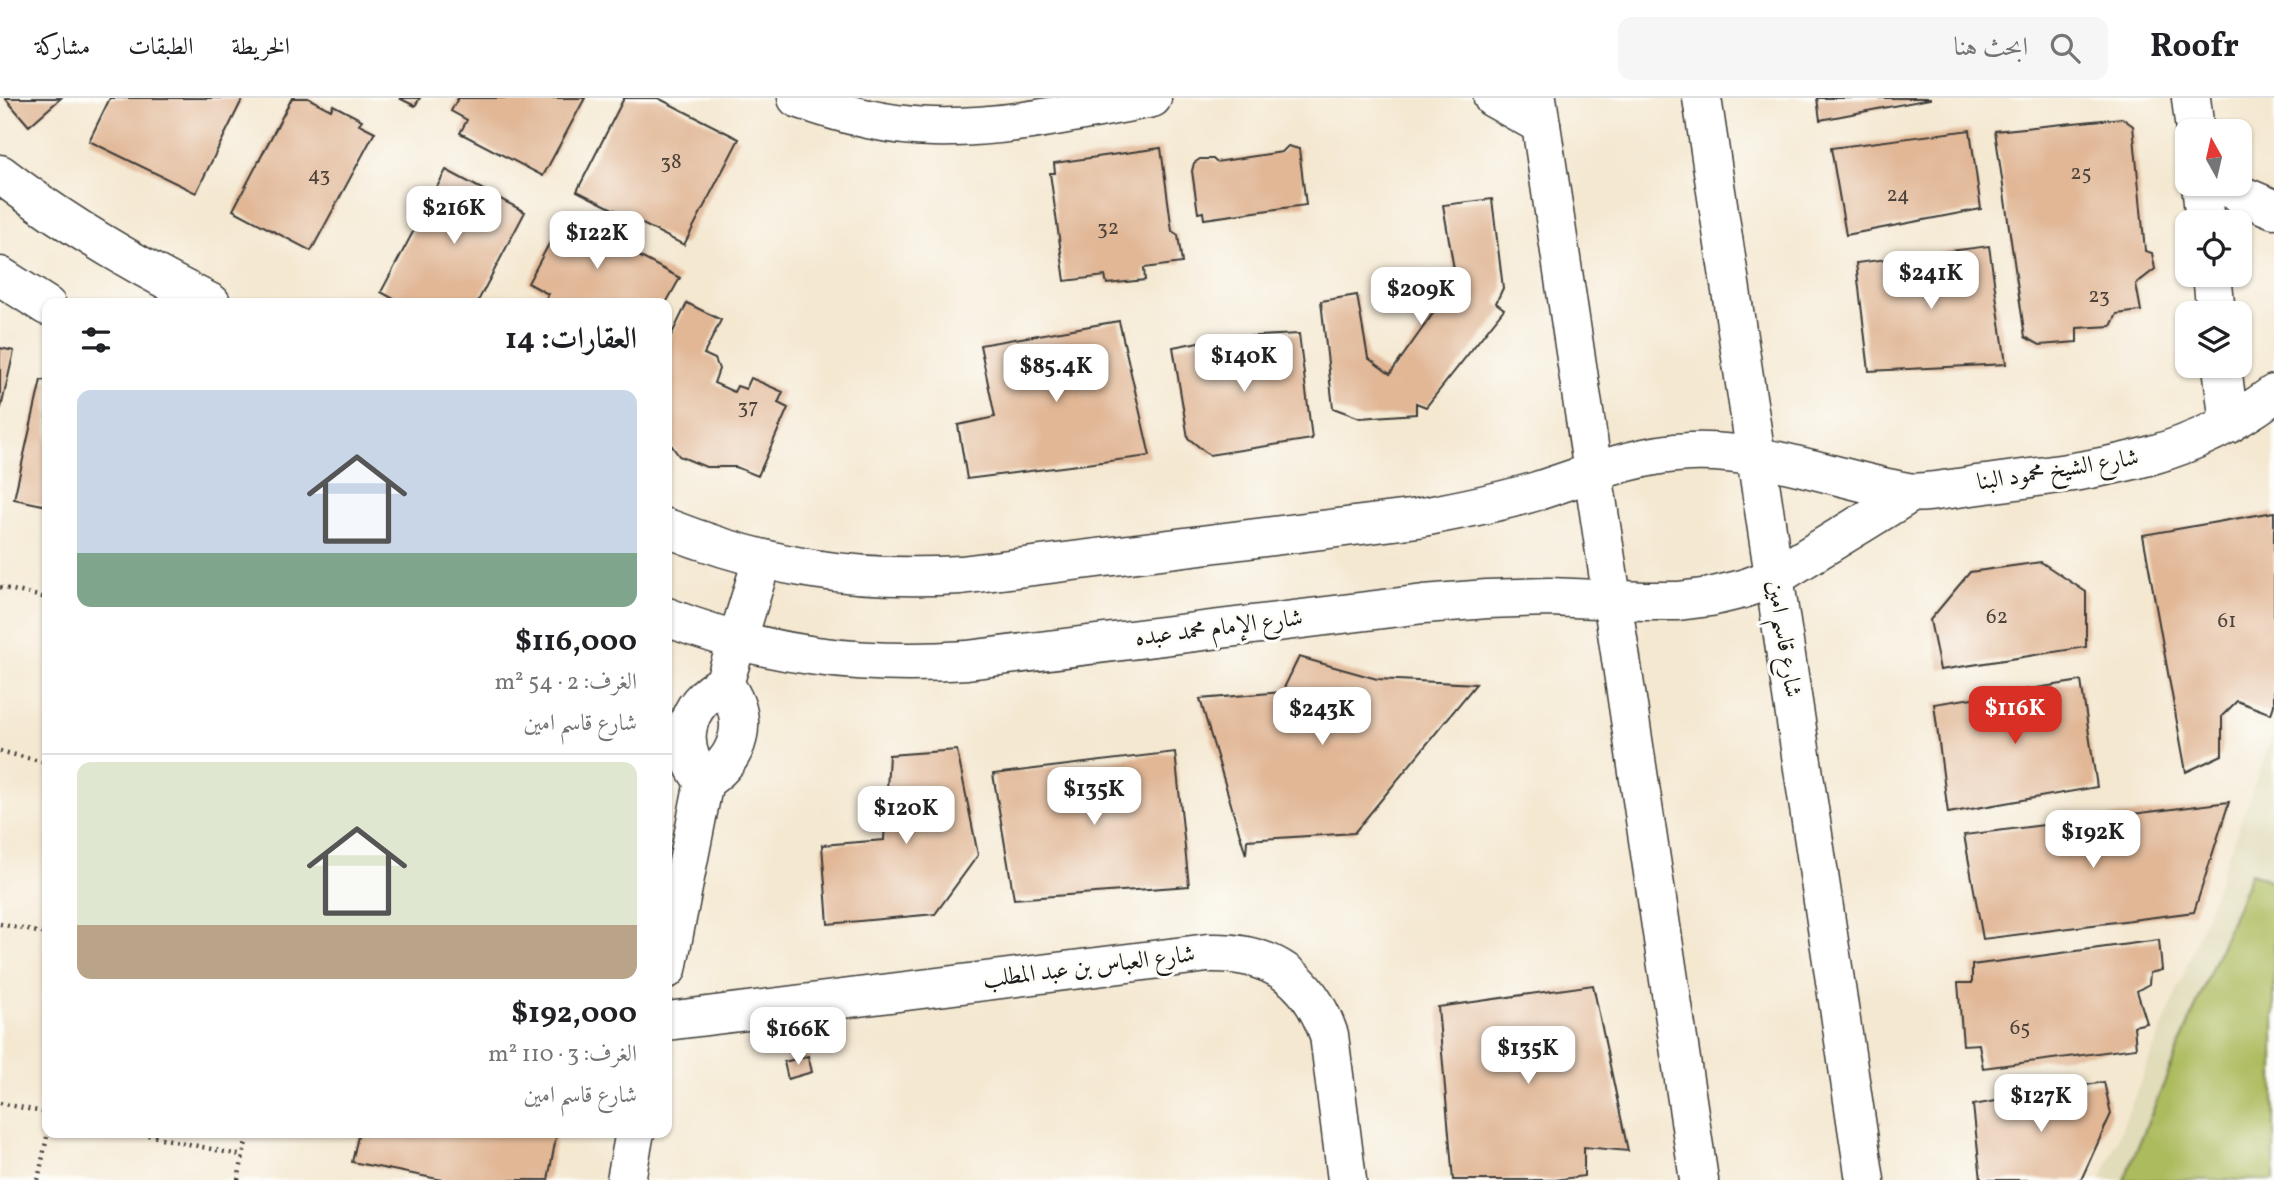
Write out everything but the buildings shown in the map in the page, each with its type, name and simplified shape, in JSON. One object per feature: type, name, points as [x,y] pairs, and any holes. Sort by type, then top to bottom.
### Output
[{"type":"street","points":[[797,98],[857,116],[931,127],[1006,123],[1152,98]]},
{"type":"street","points":[[1493,98],[1539,111],[1699,1180]]},
{"type":"street","name":"شارع قاسم امين","points":[[1702,98],[1865,1180]]},
{"type":"street","points":[[2191,98],[2194,119]]},
{"type":"street","points":[[0,174],[41,206],[93,240],[201,298]]},
{"type":"street","points":[[2244,196],[2274,209]]},
{"type":"street","points":[[0,276],[42,303]]},
{"type":"street","points":[[2223,378],[2229,424]]},
{"type":"street","name":"شارع الشيخ محمود البنا","points":[[1756,456],[1911,493],[2092,470],[2127,463],[2174,449],[2229,424],[2274,394]]},
{"type":"street","points":[[672,530],[713,546],[811,570],[911,578],[961,575],[1418,518],[1512,497],[1657,454],[1723,452],[1756,456]]},
{"type":"street","name":"شارع الشيخ محمود البنا","points":[[1773,578],[1911,493]]},
{"type":"street","points":[[704,781],[696,772],[687,752],[690,718],[703,697],[724,684],[762,560]]},
{"type":"street","name":"شارع الإمام محمد عبده","points":[[672,619],[737,641],[828,659],[921,663],[967,660],[1487,598],[1667,601],[1710,597],[1773,578]]},
{"type":"street","points":[[672,944],[704,781],[725,764],[737,741],[739,728],[736,704],[724,684]]},
{"type":"street","name":"شارع العباس بن عبد المطلب","points":[[672,1020],[1208,953],[1248,955],[1276,966],[1300,984],[1313,999],[1322,1016],[1329,1035],[1347,1180]]},
{"type":"street","points":[[625,1180],[634,1138]]},
{"type":"path","points":[[0,590],[42,597]]},
{"type":"path","points":[[0,751],[42,761]]},
{"type":"path","points":[[0,924],[42,933]]},
{"type":"path","points":[[0,1103],[42,1113]]},
{"type":"path","points":[[38,1180],[47,1138]]},
{"type":"path","points":[[161,1138],[243,1156]]},
{"type":"path","points":[[238,1180],[247,1138]]},
{"type":"shaded area","points":[[2274,732],[2274,1180],[2101,1180],[2180,984]]},
{"type":"green space","points":[[2251,873],[2274,882],[2274,1180],[2124,1180]]}]
